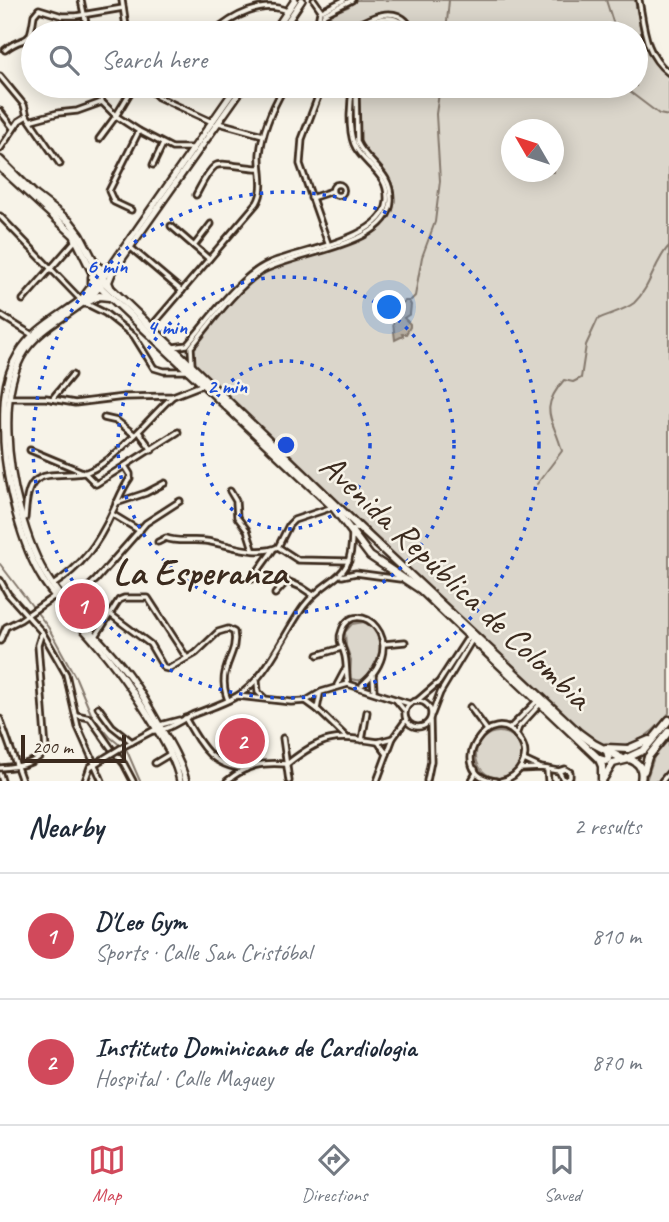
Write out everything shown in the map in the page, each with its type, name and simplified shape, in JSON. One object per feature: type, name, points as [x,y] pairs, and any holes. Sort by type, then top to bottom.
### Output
[{"type":"main road","points":[[281,21],[295,0]]},
{"type":"main road","points":[[288,21],[302,0]]},
{"type":"main road","points":[[216,122],[229,98]]},
{"type":"main road","points":[[186,781],[179,759],[124,678],[34,563],[11,491],[5,457],[5,403],[19,362],[34,336],[83,300],[101,283],[235,98]]},
{"type":"main road","name":"Avenida República de Colombia","points":[[0,160],[36,195],[70,222],[80,235],[101,283],[111,298],[142,328],[209,382],[374,542],[579,733],[604,749],[639,765],[642,780]]},
{"type":"main road","name":"Avenida República de Colombia","points":[[0,167],[31,198],[65,225],[93,266]]},
{"type":"main road","points":[[83,300],[92,286],[93,266],[104,271],[112,269]]},
{"type":"main road","points":[[111,289],[108,282],[112,269]]},
{"type":"main road","name":"Avenida República de Colombia","points":[[101,283],[111,289],[151,327],[165,346]]},
{"type":"main road","points":[[83,300],[99,296],[111,298]]},
{"type":"main road","name":"Avenida República de Colombia","points":[[189,368],[201,385],[333,507],[367,552],[407,580],[599,759],[602,781]]},
{"type":"main road","points":[[5,403],[11,470],[24,521],[39,563],[57,594],[129,676],[170,754],[180,781]]},
{"type":"main road","points":[[367,552],[375,549],[374,542]]},
{"type":"main road","points":[[379,562],[378,557],[381,554],[391,555]]},
{"type":"main road","points":[[648,759],[640,759],[644,750],[669,720]]},
{"type":"main road","points":[[642,780],[648,759],[669,731]]},
{"type":"main road","points":[[599,759],[609,759],[604,749],[628,749],[654,737]]},
{"type":"main road","points":[[602,781],[610,767],[644,750]]},
{"type":"street","points":[[81,0],[86,21]]},
{"type":"street","points":[[122,0],[125,21]]},
{"type":"street","points":[[314,0],[323,12],[323,21]]},
{"type":"street","points":[[318,21],[323,12],[344,0]]},
{"type":"street","points":[[323,12],[352,0]]},
{"type":"street","points":[[639,0],[643,21]]},
{"type":"street","points":[[229,21],[269,6],[278,6],[288,11]]},
{"type":"street","points":[[34,21],[34,15],[40,9],[62,16],[123,8]]},
{"type":"street","points":[[366,21],[376,16],[392,14],[401,16],[406,21]]},
{"type":"street","points":[[374,21],[388,18],[399,21]]},
{"type":"street","points":[[5,50],[21,42]]},
{"type":"street","points":[[648,45],[656,61],[669,73]]},
{"type":"street","points":[[0,76],[24,105],[27,116],[60,164]]},
{"type":"street","points":[[101,98],[116,116],[163,144],[173,148],[197,150]]},
{"type":"street","points":[[99,139],[127,98]]},
{"type":"street","points":[[160,98],[216,122],[263,135]]},
{"type":"street","points":[[151,327],[257,203],[262,190],[260,168],[263,135],[280,98]]},
{"type":"street","points":[[318,98],[300,152],[303,177],[329,246]]},
{"type":"street","points":[[165,346],[181,348],[187,345],[238,290],[260,272],[281,261],[359,237],[378,226],[388,213],[391,203],[386,179],[380,168],[361,150],[354,136],[354,98]]},
{"type":"street","points":[[32,121],[58,113],[77,111],[102,102]]},
{"type":"street","points":[[0,111],[13,128]]},
{"type":"street","points":[[0,149],[13,128],[27,116]]},
{"type":"street","points":[[131,210],[117,205],[109,191],[139,131]]},
{"type":"street","points":[[153,165],[163,144]]},
{"type":"street","points":[[195,195],[213,167],[218,164],[260,168]]},
{"type":"street","points":[[311,198],[332,191]]},
{"type":"street","points":[[0,216],[83,300],[134,336],[154,368],[164,371],[189,368],[191,347],[217,314]]},
{"type":"street","points":[[194,246],[211,224]]},
{"type":"street","points":[[171,226],[209,259]]},
{"type":"street","points":[[23,299],[77,239]]},
{"type":"street","points":[[128,245],[182,291]]},
{"type":"street","points":[[0,315],[34,336]]},
{"type":"street","points":[[134,336],[142,328]]},
{"type":"street","points":[[52,399],[72,375]]},
{"type":"street","points":[[24,521],[30,488],[36,481],[45,477],[85,473],[101,465],[173,397],[209,382]]},
{"type":"street","points":[[5,403],[52,399],[75,403],[124,397],[173,397]]},
{"type":"street","points":[[104,418],[117,421],[135,435]]},
{"type":"street","points":[[139,431],[152,450]]},
{"type":"street","points":[[30,450],[85,473],[96,484],[178,432]]},
{"type":"street","points":[[53,585],[73,573],[85,559],[112,514],[130,476],[125,466]]},
{"type":"street","points":[[116,503],[165,483]]},
{"type":"street","points":[[230,491],[236,500],[237,517],[247,530],[253,549]]},
{"type":"street","points":[[69,605],[155,516],[180,501]]},
{"type":"street","points":[[252,579],[278,547],[294,520],[333,507]]},
{"type":"street","points":[[112,514],[140,531]]},
{"type":"street","points":[[85,781],[95,762],[157,729],[237,696],[257,679],[313,595],[340,576],[349,561],[352,529],[361,529]]},
{"type":"street","points":[[158,542],[166,538],[177,542],[207,541],[225,547],[273,550]]},
{"type":"street","points":[[278,547],[298,560],[349,561]]},
{"type":"street","points":[[340,576],[356,573],[407,580]]},
{"type":"street","points":[[0,580],[8,594],[41,632],[66,674],[78,727],[103,781]]},
{"type":"street","points":[[275,594],[287,581],[303,587],[313,595]]},
{"type":"street","points":[[0,641],[2,629],[57,594]]},
{"type":"street","points":[[96,636],[119,600],[124,597],[148,598],[187,658]]},
{"type":"street","points":[[110,614],[150,644],[164,668],[177,665],[206,645],[218,632],[229,629],[234,632],[236,640],[223,677],[228,699]]},
{"type":"street","points":[[348,684],[345,655],[341,648],[341,631],[354,619],[362,618],[377,626],[384,644],[373,675],[374,690]]},
{"type":"street","points":[[0,768],[17,767],[40,757],[46,750],[38,645],[41,632]]},
{"type":"street","points":[[405,711],[439,682],[470,638]]},
{"type":"street","points":[[428,781],[432,713],[470,638]]},
{"type":"street","points":[[384,644],[405,642]]},
{"type":"street","points":[[318,655],[341,648]]},
{"type":"street","points":[[337,685],[345,668]]},
{"type":"street","points":[[361,686],[373,675]]},
{"type":"street","points":[[257,679],[258,692],[264,699]]},
{"type":"street","points":[[237,696],[306,701],[337,685],[348,684],[374,690],[410,704]]},
{"type":"street","points":[[317,709],[321,692]]},
{"type":"street","points":[[377,781],[393,738],[406,720],[405,711],[394,698]]},
{"type":"street","points":[[306,701],[346,737]]},
{"type":"street","points":[[417,701],[425,703],[432,713]]},
{"type":"street","points":[[508,730],[538,703]]},
{"type":"street","points":[[516,734],[538,703]]},
{"type":"street","points":[[98,707],[112,726],[132,742]]},
{"type":"street","points":[[471,707],[487,730]]},
{"type":"street","points":[[362,740],[367,712]]},
{"type":"street","points":[[76,715],[90,718],[130,774],[132,781]]},
{"type":"street","points":[[0,719],[22,781]]},
{"type":"street","points":[[183,719],[205,751],[222,764],[247,769]]},
{"type":"street","points":[[406,720],[412,726]]},
{"type":"street","points":[[399,732],[412,726],[420,727],[430,720]]},
{"type":"street","points":[[420,727],[429,739]]},
{"type":"street","points":[[331,740],[334,728]]},
{"type":"street","points":[[494,728],[516,734],[523,746],[524,760],[520,769],[514,775],[498,781],[483,777],[472,780],[476,773],[472,749],[477,738],[494,728]]},
{"type":"street","points":[[227,781],[234,775],[265,762],[288,764],[310,746],[331,740],[346,737],[378,742],[393,738]]},
{"type":"street","points":[[283,738],[289,781]]},
{"type":"street","points":[[378,742],[387,754]]},
{"type":"street","points":[[155,764],[170,754]]},
{"type":"street","points":[[524,760],[541,768]]},
{"type":"street","points":[[474,767],[483,777]]},
{"type":"street","points":[[232,768],[234,775]]},
{"type":"street","points":[[520,769],[559,771]]},
{"type":"street","points":[[547,769],[548,781]]},
{"type":"street","points":[[662,781],[669,773]]},
{"type":"street","points":[[0,774],[2,781]]},
{"type":"shaded area","points":[[356,0],[635,0],[639,21],[408,21],[408,18],[399,14],[381,13],[361,21],[325,21],[327,15],[348,7]]},
{"type":"shaded area","points":[[648,51],[669,76],[669,713],[653,730],[635,742],[615,746],[591,740],[194,365],[192,348],[229,303],[253,280],[276,266],[360,240],[375,232],[386,221],[392,209],[391,185],[358,139],[358,98],[648,98]]},
{"type":"shaded area","points":[[409,301],[411,305],[410,314],[404,318],[410,327],[406,334],[395,340],[393,310]]},
{"type":"shaded area","points":[[364,622],[376,631],[380,652],[376,667],[367,678],[350,679],[351,660],[345,632],[352,624]]},
{"type":"shaded area","points":[[499,732],[516,738],[522,755],[516,772],[499,778],[482,772],[476,755],[482,738]]},
{"type":"shaded area","points":[[669,739],[669,769],[658,781],[646,781],[654,757]]},
{"type":"waterway","points":[[447,21],[449,0]]},
{"type":"waterway","points":[[606,0],[613,21]]},
{"type":"waterway","points":[[411,300],[415,296],[422,257],[435,222],[440,181],[436,114],[438,98]]},
{"type":"waterway","points":[[638,98],[659,114],[669,116]]},
{"type":"waterway","points":[[537,484],[562,451],[550,415],[551,400],[564,380],[573,382],[581,378],[586,345],[598,319],[622,310],[640,297],[669,246]]},
{"type":"waterway","points":[[0,564],[48,627],[76,678],[92,716],[110,737],[127,751],[140,781]]},
{"type":"place","name":"D'Leo Gym","points":[[82,606]]},
{"type":"place","name":"Instituto Dominicano de Cardiologia","points":[[242,741]]},
{"type":"district","name":"La Esperanza","points":[[200,571]]}]
